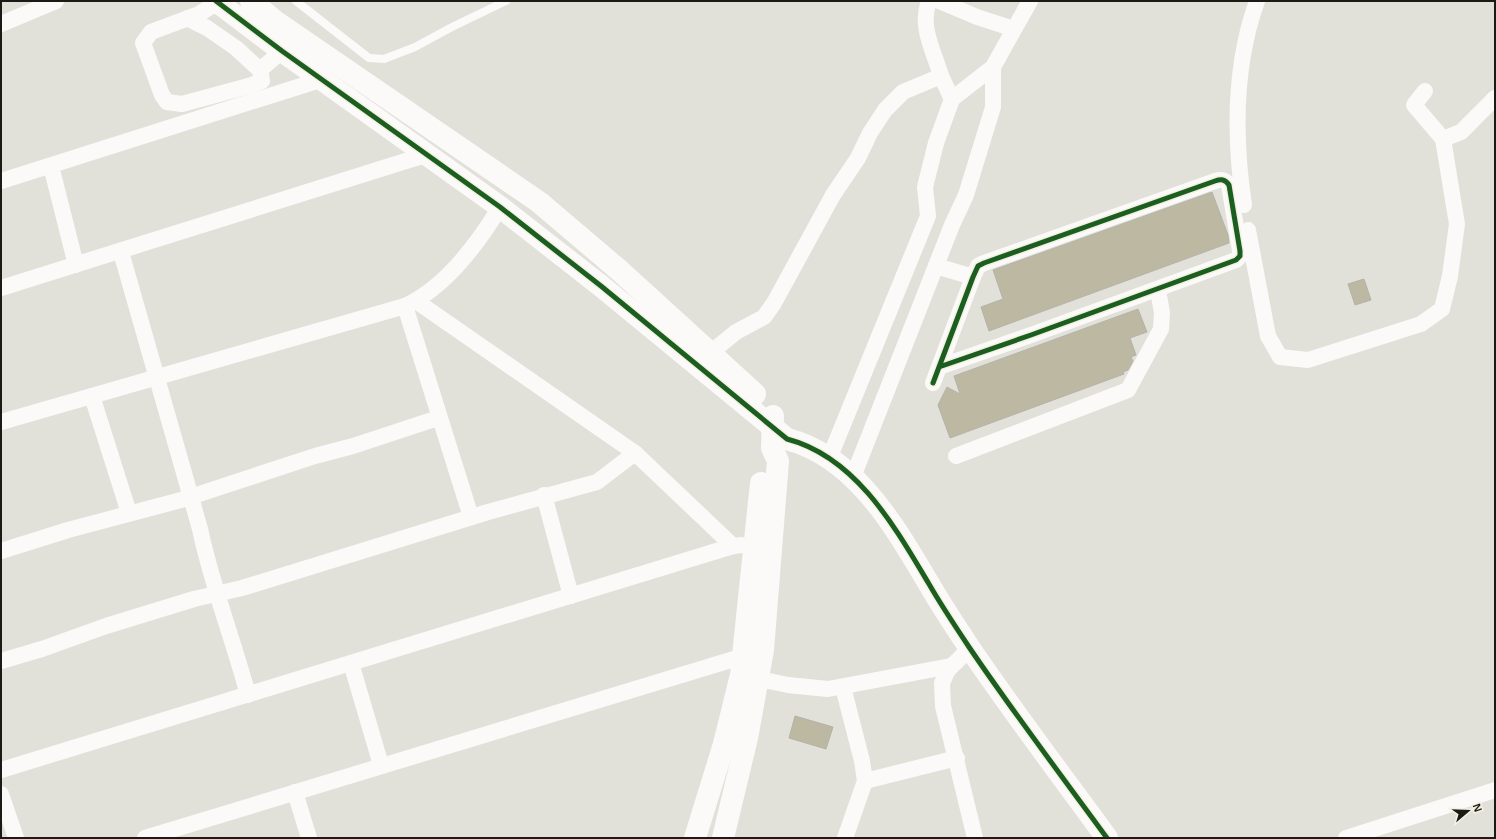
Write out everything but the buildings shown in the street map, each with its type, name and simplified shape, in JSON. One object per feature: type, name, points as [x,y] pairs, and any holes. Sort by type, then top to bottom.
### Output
[{"type":"street","points":[[1,24],[56,1]]},
{"type":"street","points":[[251,1],[275,21],[539,202],[619,270],[710,354],[773,418],[772,448],[778,461],[763,650],[748,670],[695,838]]},
{"type":"street","points":[[929,1],[925,11],[925,22],[929,42],[941,76],[952,99]]},
{"type":"street","points":[[939,1],[977,17],[1014,29]]},
{"type":"street","points":[[829,459],[928,216],[925,187],[936,142],[952,99],[993,67],[1030,1]]},
{"type":"street","points":[[1257,1],[1241,62],[1238,112],[1239,172],[1250,243],[1268,336],[1280,357],[1308,360],[1421,324],[1442,309],[1450,276],[1457,224],[1444,139],[1414,105],[1425,91]]},
{"type":"street","points":[[187,18],[207,28],[229,43],[260,70],[262,81],[182,104],[167,102],[162,95],[143,43],[151,32],[187,18],[217,2],[425,155],[500,207],[773,418],[795,427],[802,443],[829,459],[853,477],[898,531],[970,648],[1107,838]]},
{"type":"street","points":[[229,43],[249,26]]},
{"type":"street","points":[[260,70],[282,51]]},
{"type":"street","points":[[853,477],[952,225],[966,195],[993,107],[993,67]]},
{"type":"street","points":[[710,354],[736,332],[764,317],[774,304],[833,194],[858,158],[870,132],[885,110],[903,92],[941,76]]},
{"type":"street","points":[[1,181],[323,79]]},
{"type":"street","points":[[1444,139],[1461,132],[1495,98]]},
{"type":"street","points":[[1,288],[121,252],[425,155]]},
{"type":"street","points":[[51,166],[76,265]]},
{"type":"street","points":[[933,383],[973,276],[978,266],[984,262],[1215,181],[1226,181],[1232,193],[1240,256],[1230,264],[939,367]]},
{"type":"street","points":[[1,422],[410,304],[462,260],[487,229],[500,207]]},
{"type":"street","points":[[928,216],[952,225]]},
{"type":"street","points":[[121,252],[157,377],[189,497],[200,530],[206,561],[218,593],[248,695]]},
{"type":"street","points":[[936,266],[973,276]]},
{"type":"street","points":[[956,456],[1128,390],[1161,329],[1162,313],[1158,290]]},
{"type":"street","points":[[410,304],[438,418],[471,517]]},
{"type":"street","points":[[410,304],[635,453],[733,546]]},
{"type":"street","points":[[92,396],[130,513]]},
{"type":"street","points":[[1,551],[189,497],[438,418]]},
{"type":"street","points":[[723,838],[747,738],[748,670],[763,459],[772,448]]},
{"type":"street","points":[[1,661],[42,649],[106,626],[218,593],[242,588],[544,495],[597,482],[635,453]]},
{"type":"street","points":[[544,495],[571,596]]},
{"type":"street","points":[[1,770],[733,546],[756,542]]},
{"type":"street","points":[[970,648],[951,666],[942,683],[943,706],[957,758],[975,838]]},
{"type":"street","points":[[351,663],[381,765]]},
{"type":"street","points":[[145,838],[381,765],[420,755],[450,744],[570,710],[748,670],[788,685],[828,689],[951,666]]},
{"type":"street","points":[[844,687],[862,761],[865,781],[845,838]]},
{"type":"street","points":[[865,781],[957,758]]},
{"type":"street","points":[[1346,838],[1495,790]]},
{"type":"street","points":[[295,792],[309,838]]},
{"type":"street","points":[[1,794],[16,838]]},
{"type":"lane","points":[[296,1],[369,58],[384,59],[415,47],[506,1]]},
{"type":"cycle path","points":[[216,1],[282,51],[500,207],[601,286],[787,439],[812,448],[834,461],[853,478],[871,497],[887,518],[969,647],[1107,838]]},
{"type":"cycle path","points":[[933,383],[973,277],[978,266],[1215,181],[1223,180],[1229,185],[1240,251],[1240,256],[1236,260],[1031,335],[939,367]]}]
